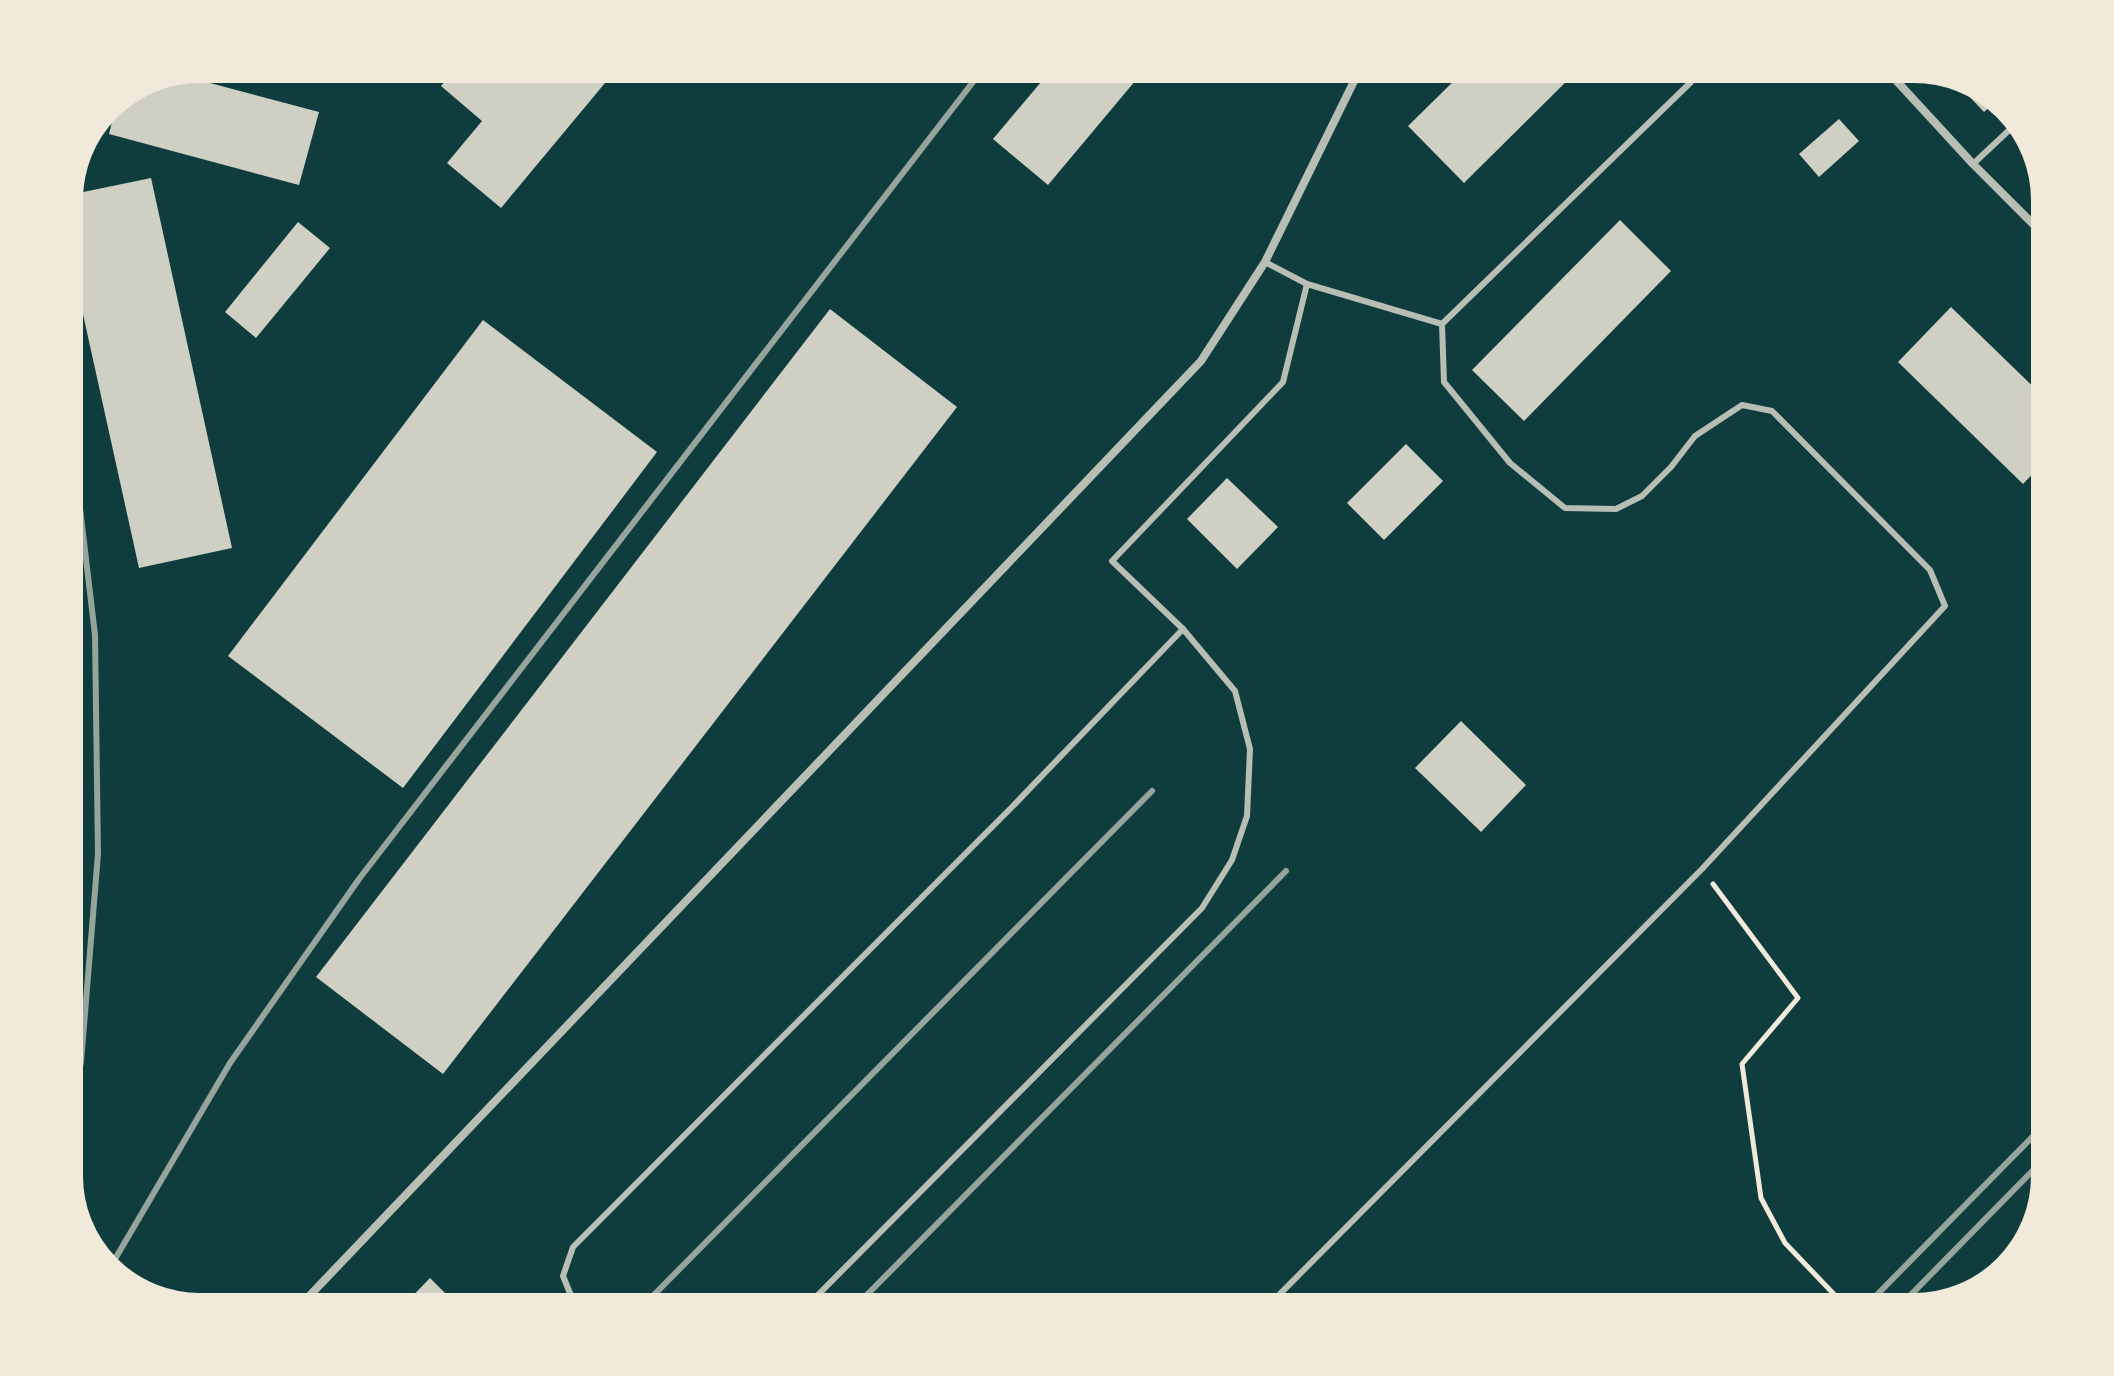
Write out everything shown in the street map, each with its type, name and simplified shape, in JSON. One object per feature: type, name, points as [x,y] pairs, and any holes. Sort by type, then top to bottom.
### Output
[{"type":"street","points":[[307,1298],[1201,361],[1265,262],[1356,78]]},
{"type":"street","points":[[1894,78],[2036,227]]},
{"type":"lane","points":[[1276,1298],[1702,869],[1945,606],[1930,570],[1772,411],[1742,405],[1695,436],[1671,467],[1642,496],[1616,509],[1565,508],[1510,463],[1444,382],[1442,324],[1693,78]]},
{"type":"lane","points":[[1973,164],[2012,128]]},
{"type":"lane","points":[[1265,262],[1307,284],[1442,324]]},
{"type":"lane","points":[[815,1298],[1202,908],[1232,860],[1247,816],[1250,749],[1235,691],[1183,629],[1112,561],[1283,382],[1307,284]]},
{"type":"lane","points":[[572,1298],[563,1276],[573,1247],[1011,808],[1183,629]]},
{"type":"path","points":[[1702,869],[1798,998],[1742,1064],[1761,1198],[1785,1243],[1838,1298]]},
{"type":"building","points":[[193,78],[319,112],[299,185],[109,134],[114,115],[139,94],[161,84],[184,79]]},
{"type":"building","points":[[447,78],[609,78],[501,208],[447,163],[482,121],[441,86]]},
{"type":"building","points":[[1044,78],[1138,78],[1048,185],[993,139]]},
{"type":"building","points":[[1457,78],[1570,78],[1464,183],[1408,126]]},
{"type":"building","points":[[1961,88],[1991,106],[1984,112]]},
{"type":"building","points":[[1839,119],[1859,141],[1819,177],[1799,154]]},
{"type":"building","points":[[151,178],[232,548],[139,568],[78,291],[78,193]]},
{"type":"building","points":[[1620,220],[1671,271],[1524,421],[1472,370]]},
{"type":"building","points":[[298,222],[330,248],[256,338],[225,312]]},
{"type":"building","points":[[1951,307],[2036,389],[2036,471],[2023,484],[1898,362]]},
{"type":"building","points":[[830,309],[957,407],[443,1074],[316,977]]},
{"type":"building","points":[[483,320],[657,452],[403,788],[228,656]]},
{"type":"building","points":[[1406,444],[1443,481],[1384,540],[1347,503]]},
{"type":"building","points":[[1227,478],[1278,527],[1237,569],[1187,519]]},
{"type":"building","points":[[1461,721],[1526,785],[1481,832],[1415,768]]},
{"type":"building","points":[[430,1278],[450,1298],[411,1298]]},
{"type":"railway","points":[[114,1262],[230,1063],[359,879],[976,78]]},
{"type":"railway","points":[[78,492],[95,635],[98,854],[78,1076]]},
{"type":"railway","points":[[651,1298],[1152,791]]},
{"type":"railway","points":[[864,1298],[1286,871]]},
{"type":"railway","points":[[1874,1298],[2036,1133]]},
{"type":"railway","points":[[1908,1298],[2036,1167]]}]
